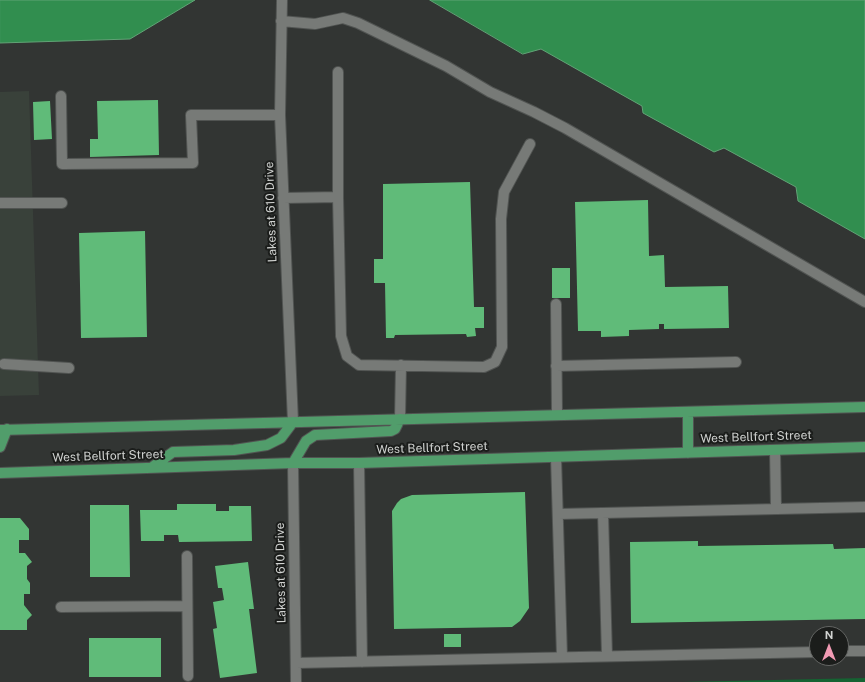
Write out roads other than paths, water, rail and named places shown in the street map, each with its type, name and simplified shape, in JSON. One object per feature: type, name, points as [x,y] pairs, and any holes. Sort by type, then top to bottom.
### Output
[{"type":"main road","points":[[0,447],[3,429],[865,407]]},
{"type":"main road","points":[[688,412],[688,453]]},
{"type":"main road","points":[[293,463],[306,440],[315,435],[391,431],[395,428],[400,419]]},
{"type":"main road","points":[[151,468],[173,452],[234,450],[267,446],[281,438],[293,422]]},
{"type":"main road","name":"West Bellfort Street","points":[[0,473],[865,447]]},
{"type":"street","name":"Lakes at 610 Drive","points":[[282,0],[280,115],[293,422]]},
{"type":"street","points":[[281,22],[315,24],[343,18],[358,23],[446,66],[490,92],[534,112],[564,128],[865,302]]},
{"type":"street","points":[[338,72],[338,197],[341,336],[347,356],[359,365],[484,367],[495,362],[502,347],[501,219],[504,192],[530,144]]},
{"type":"street","points":[[61,96],[62,164],[193,162],[191,115],[280,115]]},
{"type":"street","points":[[283,198],[338,197]]},
{"type":"street","points":[[1,203],[62,203]]},
{"type":"street","points":[[556,304],[557,415]]},
{"type":"street","points":[[556,366],[736,362]]},
{"type":"street","points":[[4,364],[69,368]]},
{"type":"street","points":[[400,419],[401,365]]},
{"type":"street","points":[[775,450],[776,509]]},
{"type":"street","points":[[556,457],[562,657]]},
{"type":"street","name":"Lakes at 610 Drive","points":[[293,463],[296,682]]},
{"type":"street","points":[[359,463],[362,662]]},
{"type":"street","points":[[558,514],[865,507]]},
{"type":"street","points":[[603,513],[607,656]]},
{"type":"street","points":[[187,556],[188,676]]},
{"type":"street","points":[[61,607],[187,606]]},
{"type":"street","points":[[849,651],[865,651]]},
{"type":"street","points":[[296,663],[809,652]]}]
